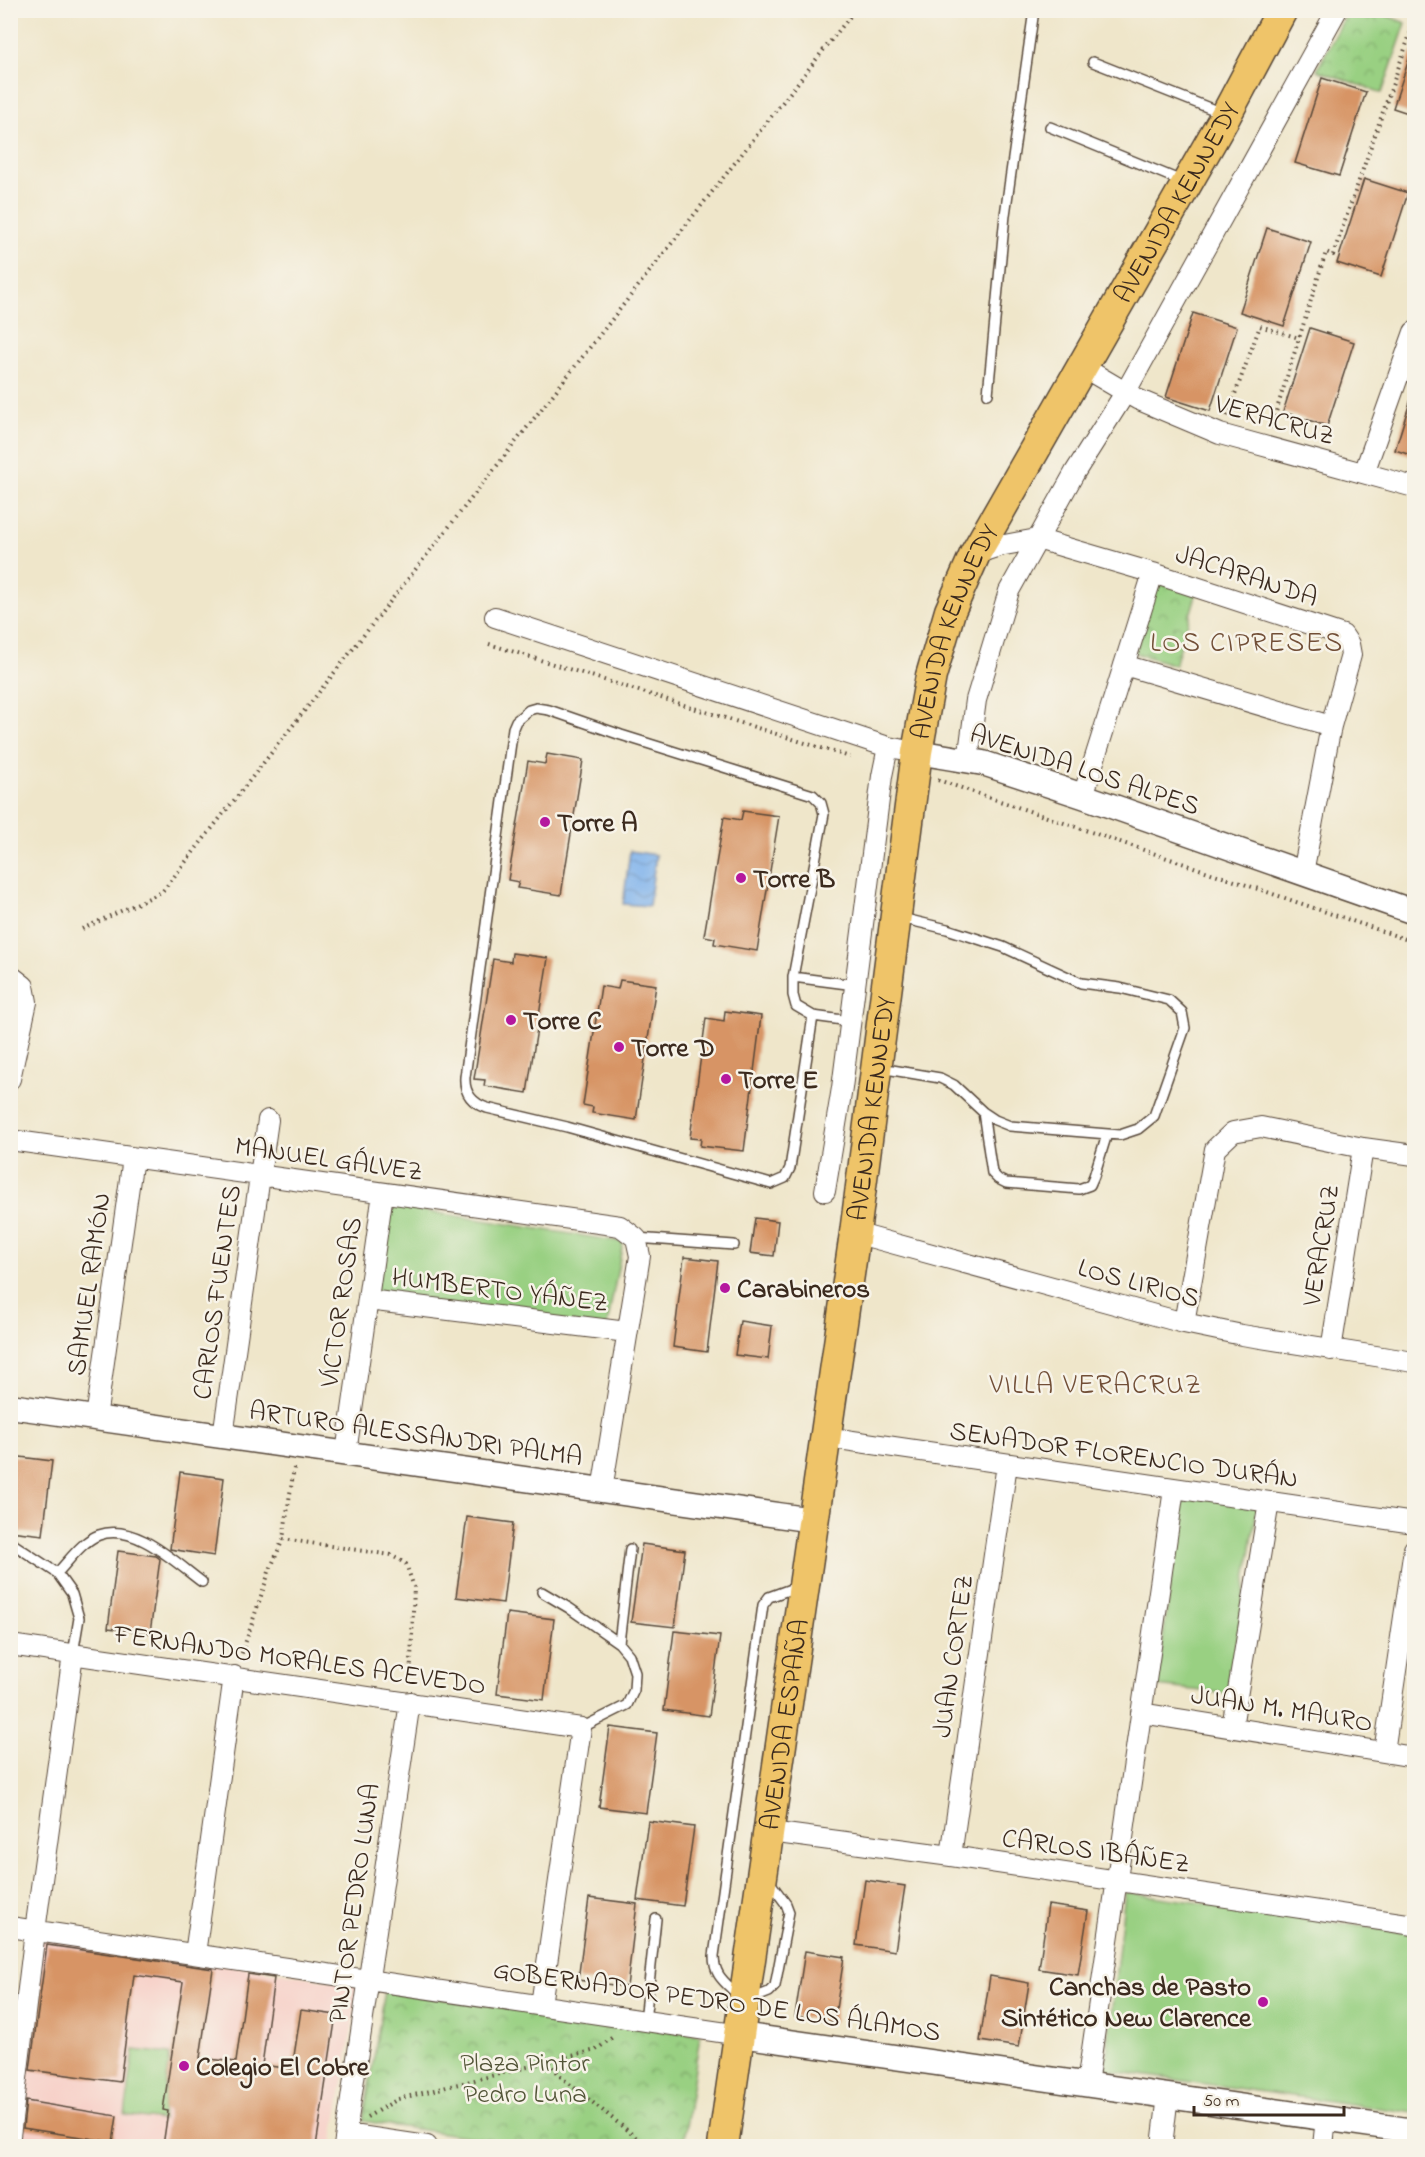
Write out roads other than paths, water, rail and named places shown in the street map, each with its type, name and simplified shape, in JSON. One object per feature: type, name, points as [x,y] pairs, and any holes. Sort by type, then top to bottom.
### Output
[{"type":"main road","name":"AVENIDA KENNEDY","points":[[844,1302],[878,1068],[916,762],[931,676],[950,612],[975,554],[1281,17]]},
{"type":"main road","name":"AVENIDA ESPAÑA","points":[[723,2146],[764,1875],[844,1302]]},
{"type":"street","name":"AVENIDA KENNEDY","points":[[968,760],[976,700],[1009,591],[1075,472],[1125,393],[1337,10]]},
{"type":"street","points":[[1364,473],[1414,332]]},
{"type":"street","name":"VERACRUZ","points":[[1081,366],[1125,393],[1220,434],[1414,487]]},
{"type":"street","points":[[975,554],[999,546],[1037,539]]},
{"type":"street","name":"JACARANDA","points":[[1037,539],[1153,573],[1343,635],[1349,644],[1350,655],[1331,726],[1303,873]]},
{"type":"street","points":[[1083,795],[1153,573]]},
{"type":"street","name":"AVENIDA LOS ALPES","points":[[495,617],[886,755],[916,762],[968,760],[1083,795],[1414,912]]},
{"type":"street","points":[[1124,665],[1331,726]]},
{"type":"street","name":"AVENIDA KENNEDY","points":[[825,1191],[886,755]]},
{"type":"street","points":[[10,975],[24,986],[27,1002],[10,1079]]},
{"type":"street","points":[[855,985],[887,990]]},
{"type":"street","points":[[850,1021],[882,1025]]},
{"type":"street","name":"CARLOS FUENTES","points":[[223,1436],[268,1120]]},
{"type":"street","points":[[1184,1323],[1215,1149],[1233,1132],[1261,1127],[1363,1148],[1414,1155]]},
{"type":"street","name":"MANUEL GÁLVEZ","points":[[10,1140],[620,1226],[636,1238]]},
{"type":"street","name":"VERACRUZ","points":[[1331,1350],[1363,1148]]},
{"type":"street","name":"SAMUEL RAMÓN","points":[[96,1418],[133,1158]]},
{"type":"street","name":"VÍCTOR ROSAS","points":[[346,1453],[383,1193]]},
{"type":"street","name":"LOS LIRIOS","points":[[855,1233],[1184,1323],[1331,1350],[1414,1362]]},
{"type":"street","points":[[602,1490],[640,1256],[636,1238]]},
{"type":"street","name":"HUMBERTO YÁÑEZ","points":[[368,1300],[627,1332]]},
{"type":"street","name":"ARTURO ALESSANDRI PALMA","points":[[10,1406],[813,1520]]},
{"type":"street","name":"SENADOR FLORENCIO DURÁN","points":[[825,1437],[1414,1523]]},
{"type":"street","name":"JUAN CORTEZ","points":[[951,1856],[1007,1464]]},
{"type":"street","points":[[1087,2084],[1174,1489]]},
{"type":"street","points":[[1232,1727],[1269,1502]]},
{"type":"street","points":[[1384,1752],[1414,1549]]},
{"type":"street","name":"FERNANDO MORALES ACEVEDO","points":[[10,1645],[581,1728]]},
{"type":"street","points":[[10,2136],[35,1931],[74,1654]]},
{"type":"street","points":[[195,1954],[234,1676]]},
{"type":"street","name":"PINTOR PEDRO LUNA","points":[[345,2140],[410,1702]]},
{"type":"street","name":"JUAN M. MAURO","points":[[1141,1713],[1414,1756]]},
{"type":"street","points":[[541,2005],[581,1728]]},
{"type":"street","name":"CARLOS IBÁÑEZ","points":[[770,1832],[951,1856],[1414,1925]]},
{"type":"street","name":"GOBERNADOR PEDRO DE LOS ÁLAMOS","points":[[10,1927],[740,2035],[1414,2130]]},
{"type":"street","points":[[1162,2146],[1168,2095]]},
{"type":"street","points":[[1323,2146],[1326,2118]]},
{"type":"street","points":[[345,2140],[427,2146]]},
{"type":"lane","points":[[988,394],[1005,215],[1034,10]]},
{"type":"lane","points":[[1093,62],[1226,114]]},
{"type":"lane","points":[[1050,126],[1187,183]]},
{"type":"lane","points":[[813,1016],[790,1168],[785,1178],[771,1184],[475,1103],[465,1085],[465,1077],[513,728],[516,721],[529,710],[536,708],[549,710],[817,798],[824,814],[794,977],[793,994],[796,1006],[813,1016],[850,1021]]},
{"type":"lane","points":[[878,1068],[940,1078],[954,1085],[983,1112],[1010,1126],[1120,1134],[1138,1129],[1154,1116],[1185,1028],[1182,1012],[1169,1000],[1120,988],[1081,983],[1003,947],[947,929],[897,917]]},
{"type":"lane","points":[[794,977],[855,985]]},
{"type":"lane","points":[[983,1112],[992,1173],[1006,1183],[1079,1189],[1090,1185],[1095,1176],[1107,1134]]},
{"type":"lane","points":[[636,1238],[734,1245]]},
{"type":"lane","points":[[57,1573],[97,1535],[114,1532],[139,1538],[160,1550],[202,1582]]},
{"type":"lane","points":[[10,1542],[57,1573],[72,1594],[79,1618],[74,1654]]},
{"type":"lane","points":[[619,1643],[630,1549]]},
{"type":"lane","points":[[745,2002],[718,1976],[714,1967],[714,1956],[761,1617],[763,1605],[769,1597],[805,1584]]},
{"type":"lane","points":[[542,1592],[619,1643],[629,1655],[636,1672],[634,1690],[627,1705],[581,1728]]},
{"type":"lane","points":[[638,2020],[656,1919]]},
{"type":"water","points":[[630,851],[656,855],[649,906],[623,904]]},
{"type":"place","name":"Torre A","points":[[545,822]]},
{"type":"place","name":"Torre B","points":[[741,878]]},
{"type":"place","name":"Torre C","points":[[511,1020]]},
{"type":"place","name":"Torre D","points":[[619,1047]]},
{"type":"place","name":"Torre E","points":[[726,1079]]},
{"type":"place","name":"Carabineros","points":[[725,1288]]},
{"type":"place","name":"Canchas de Pasto Sintético New Clarence","points":[[1263,2002]]},
{"type":"place","name":"Colegio El Cobre","points":[[184,2066]]},
{"type":"district","name":"LOS CIPRESES","points":[[1247,641]]},
{"type":"district","name":"VILLA VERACRUZ","points":[[1096,1383]]},
{"type":"park label","name":"Plaza Pintor Pedro Luna","points":[[525,2078]]}]
